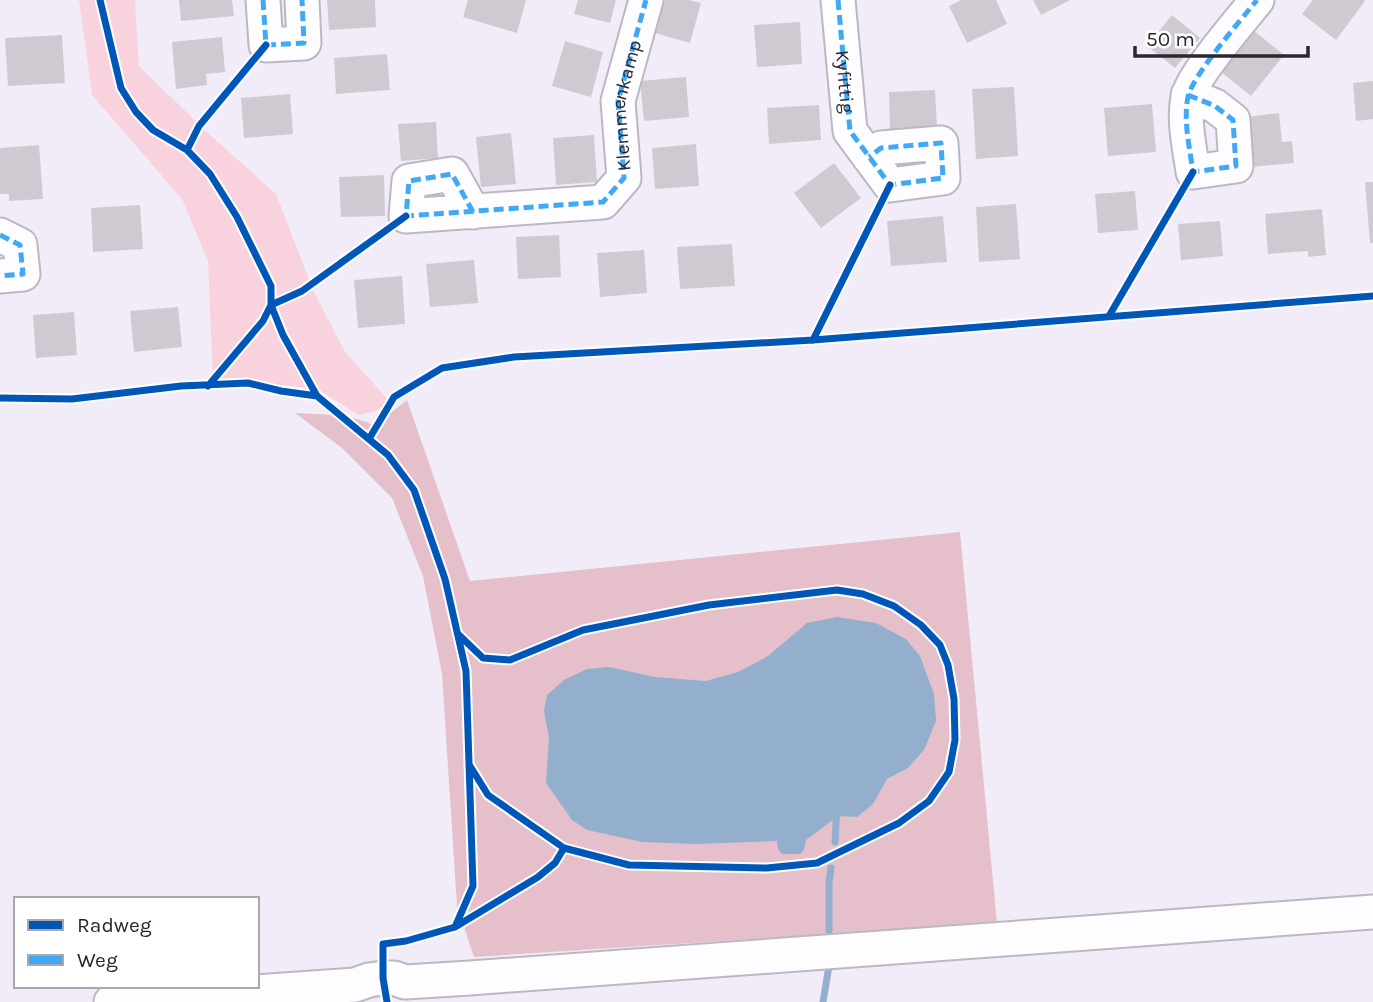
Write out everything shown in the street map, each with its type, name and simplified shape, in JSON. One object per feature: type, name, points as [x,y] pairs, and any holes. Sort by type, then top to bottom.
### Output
[{"type":"street","points":[[263,0],[266,45],[304,43],[302,0]]},
{"type":"street","name":"Klemmenkamp","points":[[473,212],[603,202],[624,178],[618,101],[646,0]]},
{"type":"street","name":"Kyfittig","points":[[838,0],[850,131],[869,157]]},
{"type":"street","points":[[1188,95],[1200,74],[1257,0]]},
{"type":"street","points":[[0,235],[20,245],[23,274],[0,276]]},
{"type":"street","points":[[111,1002],[355,985],[368,992],[393,989],[405,982],[469,990],[1373,912]]},
{"type":"shaded area","points":[[79,0],[135,0],[139,66],[276,194],[314,292],[345,352],[392,404],[359,415],[322,392],[300,387],[213,379],[208,261],[182,199],[92,95]]},
{"type":"shaded area","points":[[407,400],[470,581],[960,532],[997,923],[474,957],[457,906],[442,674],[423,576],[392,498],[342,448],[295,413],[349,417],[379,428],[388,415]]},
{"type":"water","points":[[837,617],[876,623],[906,639],[920,656],[934,694],[936,721],[924,750],[908,768],[887,779],[873,804],[857,817],[838,816],[806,840],[804,850],[800,854],[782,854],[777,841],[696,844],[642,842],[587,830],[572,820],[546,783],[549,738],[544,711],[547,695],[564,680],[587,669],[609,667],[655,677],[706,681],[738,672],[768,656],[807,623]]},
{"type":"building","points":[[179,0],[232,0],[234,16],[181,21]]},
{"type":"building","points":[[327,0],[375,0],[376,27],[329,30]]},
{"type":"building","points":[[468,0],[526,0],[517,33],[463,17]]},
{"type":"building","points":[[578,0],[616,0],[610,23],[574,14]]},
{"type":"building","points":[[661,0],[701,3],[690,43],[652,32]]},
{"type":"building","points":[[961,0],[996,0],[1007,24],[967,43],[949,6]]},
{"type":"building","points":[[1033,0],[1070,0],[1041,15]]},
{"type":"building","points":[[1313,0],[1365,1],[1336,40],[1302,14]]},
{"type":"building","points":[[1172,15],[1200,38],[1175,68],[1147,46]]},
{"type":"building","points":[[800,22],[802,64],[757,67],[754,25]]},
{"type":"building","points":[[1253,30],[1284,55],[1251,96],[1220,71]]},
{"type":"building","points":[[62,35],[65,83],[8,86],[5,38]]},
{"type":"building","points":[[222,37],[225,72],[206,74],[207,85],[176,89],[172,42]]},
{"type":"building","points":[[565,41],[603,52],[591,97],[552,86]]},
{"type":"building","points":[[387,54],[390,90],[336,94],[334,58]]},
{"type":"building","points":[[686,77],[689,117],[644,121],[640,81]]},
{"type":"building","points":[[1373,81],[1373,119],[1356,121],[1353,83]]},
{"type":"building","points":[[1014,87],[1018,156],[976,159],[972,89]]},
{"type":"building","points":[[935,90],[937,128],[890,130],[889,92]]},
{"type":"building","points":[[290,94],[293,134],[244,138],[241,98]]},
{"type":"building","points":[[1152,104],[1156,152],[1108,156],[1104,108]]},
{"type":"building","points":[[819,105],[821,140],[769,144],[767,108]]},
{"type":"building","points":[[1279,113],[1282,142],[1292,141],[1294,163],[1251,167],[1246,117]]},
{"type":"building","points":[[436,122],[438,158],[401,161],[398,124]]},
{"type":"building","points":[[511,133],[516,184],[481,187],[476,137]]},
{"type":"building","points":[[594,135],[597,182],[556,185],[553,138]]},
{"type":"building","points":[[696,144],[699,186],[655,189],[652,148]]},
{"type":"building","points":[[39,145],[43,199],[9,201],[9,194],[0,194],[0,148]]},
{"type":"building","points":[[834,163],[861,198],[821,228],[794,193]]},
{"type":"building","points":[[384,175],[385,216],[341,217],[339,177]]},
{"type":"building","points":[[1365,182],[1373,182],[1373,243],[1370,243]]},
{"type":"building","points":[[1135,191],[1138,230],[1098,233],[1095,194]]},
{"type":"building","points":[[1016,204],[1020,259],[979,262],[976,207]]},
{"type":"building","points":[[140,205],[143,249],[93,252],[91,208]]},
{"type":"building","points":[[1322,209],[1326,255],[1308,257],[1308,251],[1268,254],[1265,214]]},
{"type":"building","points":[[943,216],[947,262],[891,266],[887,221]]},
{"type":"building","points":[[1220,221],[1223,256],[1181,260],[1178,224]]},
{"type":"building","points":[[559,235],[561,277],[518,279],[516,237]]},
{"type":"building","points":[[732,244],[735,286],[680,289],[677,247]]},
{"type":"building","points":[[644,250],[647,293],[600,297],[597,253]]},
{"type":"building","points":[[474,260],[478,303],[430,307],[426,264]]},
{"type":"building","points":[[402,276],[405,324],[358,328],[354,280]]},
{"type":"building","points":[[178,307],[182,347],[134,352],[130,311]]},
{"type":"building","points":[[74,312],[77,355],[36,358],[33,315]]},
{"type":"waterway","points":[[835,842],[837,806]]},
{"type":"waterway","points":[[829,931],[831,868]]},
{"type":"waterway","points":[[823,1002],[829,966]]},
{"type":"marked path","points":[[263,0],[266,45],[304,43],[302,0]]},
{"type":"marked path","points":[[473,212],[452,174],[409,181],[406,216],[603,202],[624,178],[618,101],[646,0]]},
{"type":"marked path","points":[[838,0],[850,131],[890,185],[943,178],[941,143],[881,148],[869,157]]},
{"type":"marked path","points":[[1188,95],[1215,106],[1233,120],[1236,166],[1193,172],[1186,116],[1188,97],[1191,88],[1198,76],[1257,0]]},
{"type":"marked path","points":[[0,235],[20,245],[23,274],[0,276]]},
{"type":"cycle path","points":[[100,0],[121,88],[136,112],[153,130],[187,150],[210,174],[237,217],[271,286],[271,305],[283,335],[317,396],[388,455],[414,490],[445,579],[466,671],[473,886],[455,927],[406,941],[383,944],[383,978],[387,1002]]},
{"type":"cycle path","points":[[187,150],[199,126],[266,45]]},
{"type":"cycle path","points":[[1109,316],[1193,172]]},
{"type":"cycle path","points":[[813,340],[890,185]]},
{"type":"cycle path","points":[[208,386],[263,321],[271,305],[302,291],[406,216]]},
{"type":"cycle path","points":[[369,439],[394,397],[442,368],[514,357],[813,340],[1373,296]]},
{"type":"cycle path","points":[[0,398],[72,399],[181,386],[248,383],[317,396]]},
{"type":"cycle path","points":[[455,927],[538,877],[555,863],[564,848],[629,865],[767,868],[817,863],[899,823],[929,801],[949,772],[955,740],[954,699],[948,665],[940,645],[921,625],[894,606],[863,594],[837,590],[709,605],[583,630],[510,660],[483,658],[458,634]]},
{"type":"cycle path","points":[[470,766],[488,795],[564,848]]}]
